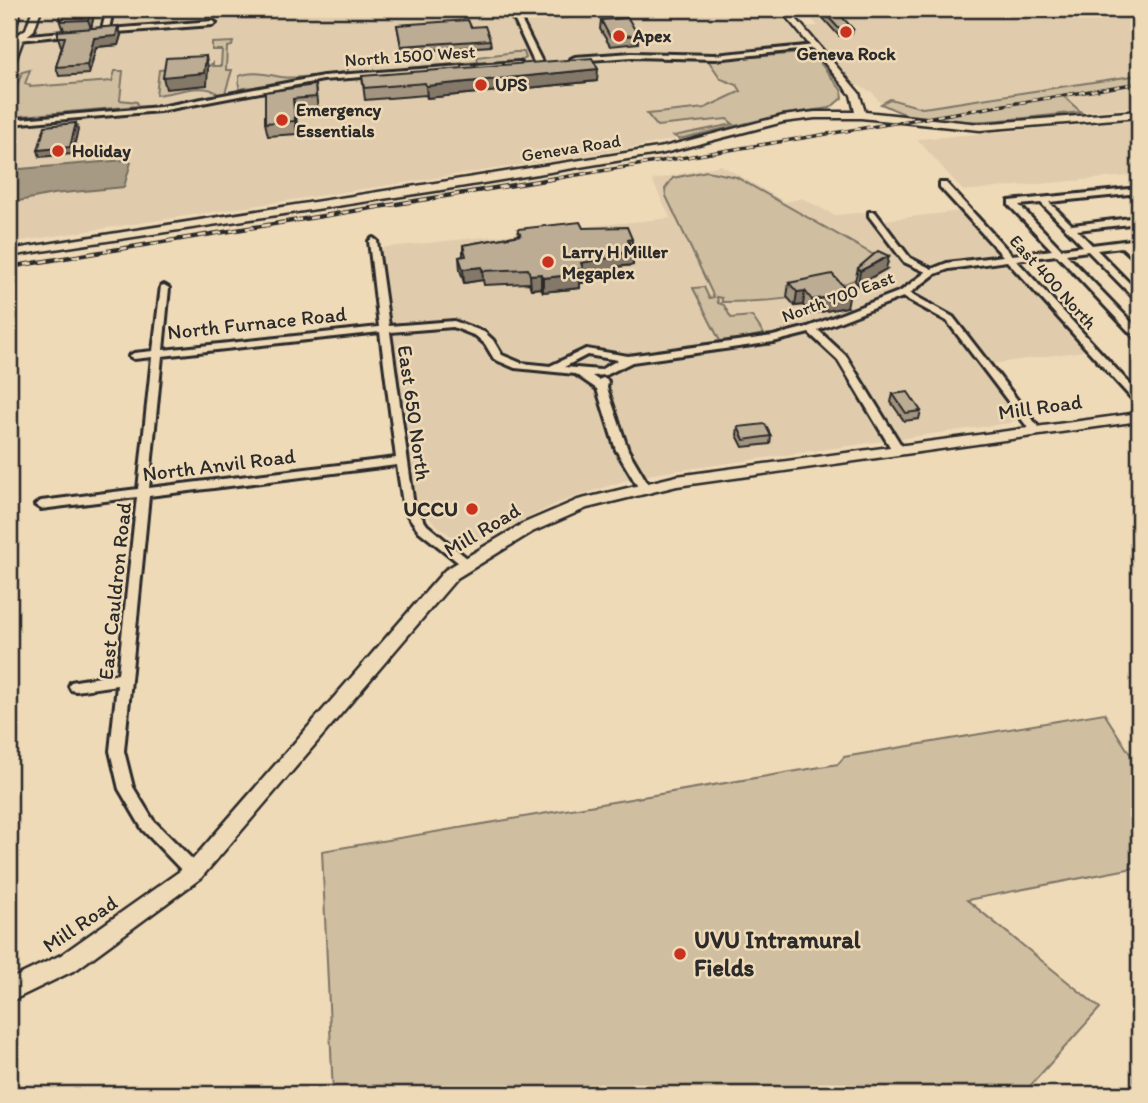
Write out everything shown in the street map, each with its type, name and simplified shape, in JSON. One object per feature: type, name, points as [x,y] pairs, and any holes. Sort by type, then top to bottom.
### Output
[{"type":"main road","points":[[9,64],[19,38],[30,30],[37,9]]},
{"type":"main road","points":[[784,9],[867,106],[907,121]]},
{"type":"main road","points":[[14,11],[9,32],[19,38]]},
{"type":"main road","points":[[856,95],[861,115]]},
{"type":"main road","points":[[815,115],[849,103],[856,95]]},
{"type":"main road","name":"Geneva Road","points":[[9,253],[650,152],[710,140],[783,119],[815,115],[861,115],[980,127],[1139,114]]},
{"type":"main road","name":"Mill Road","points":[[9,991],[69,962],[194,872],[451,574],[527,528],[583,504],[677,481],[1139,417]]},
{"type":"street","points":[[105,31],[110,9]]},
{"type":"street","points":[[511,14],[518,20],[538,62]]},
{"type":"street","points":[[94,32],[213,23]]},
{"type":"street","points":[[19,38],[83,33]]},
{"type":"street","points":[[566,60],[632,55],[715,57],[816,47]]},
{"type":"street","name":"North 1500 West","points":[[9,122],[152,110],[323,78],[552,61]]},
{"type":"street","name":"East 400 North","points":[[943,185],[1139,400]]},
{"type":"street","points":[[1139,190],[1012,203],[1139,336]]},
{"type":"street","points":[[1043,200],[1139,298]]},
{"type":"street","points":[[872,214],[907,260],[932,272]]},
{"type":"street","points":[[1069,228],[1139,220]]},
{"type":"street","name":"East 650 North","points":[[373,242],[408,507],[423,528],[468,564]]},
{"type":"street","name":"North 700 East","points":[[629,359],[773,339],[811,330],[904,293],[932,272],[947,266],[1139,242]]},
{"type":"street","points":[[1124,244],[1139,258]]},
{"type":"street","name":"East Cauldron Road","points":[[164,288],[117,751],[126,789],[148,825],[194,872]]},
{"type":"street","points":[[904,293],[950,319],[1037,430]]},
{"type":"street","points":[[384,329],[461,325],[486,338],[498,357],[519,366],[578,368],[596,374],[629,359]]},
{"type":"street","name":"North Furnace Road","points":[[134,356],[384,329]]},
{"type":"street","points":[[811,330],[842,358],[898,450]]},
{"type":"street","points":[[578,368],[580,354],[599,352],[629,359]]},
{"type":"street","points":[[599,352],[608,357],[608,369],[602,388]]},
{"type":"street","points":[[578,368],[602,388],[622,450],[645,489]]},
{"type":"street","name":"North Anvil Road","points":[[41,505],[401,461]]},
{"type":"street","points":[[76,686],[125,678]]},
{"type":"shaded area","points":[[9,9],[776,9],[792,27],[818,26],[803,9],[1139,9],[1139,107],[1081,112],[1061,95],[981,100],[922,108],[890,100],[881,104],[872,92],[811,65],[776,115],[726,129],[626,149],[9,243]]},
{"type":"shaded area","points":[[233,42],[232,46],[227,47],[226,70],[232,70],[225,93],[218,94],[212,90],[197,88],[156,95],[159,70],[209,66],[213,63],[213,66],[221,66],[222,50],[212,50],[212,43]]},
{"type":"shaded area","points":[[524,52],[526,58],[521,61],[406,68],[478,62],[477,57]]},
{"type":"shaded area","points":[[805,53],[814,55],[842,91],[843,97],[830,108],[786,114],[679,139],[674,136],[733,124],[727,119],[657,126],[647,114],[705,108],[741,91],[737,85],[721,79],[708,60]]},
{"type":"shaded area","points":[[348,69],[348,74],[239,89],[239,76],[249,73],[296,78],[347,72]]},
{"type":"shaded area","points":[[30,70],[25,84],[30,87],[112,81],[115,71],[123,71],[120,100],[137,102],[138,106],[10,117],[9,108],[22,72]]},
{"type":"shaded area","points":[[1139,75],[1139,83],[1062,95],[1081,112],[961,122],[917,118],[881,104],[890,99],[922,108]]},
{"type":"shaded area","points":[[1139,120],[1139,175],[963,191],[917,139]]},
{"type":"shaded area","points":[[125,160],[131,162],[124,187],[53,194],[9,203],[9,170]]},
{"type":"shaded area","points":[[721,165],[785,202],[802,198],[834,215],[875,211],[883,220],[960,211],[1084,351],[978,366],[1016,415],[1016,420],[1010,423],[653,474],[558,503],[474,544],[460,542],[441,529],[427,516],[417,500],[378,248],[670,218],[652,180]]},
{"type":"shaded area","points":[[707,171],[736,177],[888,263],[847,283],[808,295],[746,302],[722,302],[722,298],[717,297],[718,303],[724,305],[731,318],[752,316],[764,334],[721,343],[693,288],[704,287],[709,298],[714,297],[665,189],[673,178]]},
{"type":"shaded area","name":"UVU Intramural Fields","points":[[1104,713],[1139,768],[1139,867],[967,900],[1100,1008],[1023,1094],[333,1094],[322,851],[838,764],[844,757]]},
{"type":"building","points":[[62,9],[91,9],[88,20],[61,21],[62,19],[59,19]]},
{"type":"building","points":[[558,9],[583,9],[584,10],[559,12]]},
{"type":"building","points":[[836,10],[853,29],[840,30],[823,11]]},
{"type":"building","points":[[628,18],[638,35],[610,37],[601,20]]},
{"type":"building","points":[[468,20],[471,27],[485,26],[490,40],[401,46],[397,25]]},
{"type":"building","points":[[118,26],[116,36],[94,38],[87,65],[56,67],[65,37],[58,37],[58,31]]},
{"type":"building","points":[[206,56],[204,73],[163,77],[166,58]]},
{"type":"building","points":[[592,58],[598,69],[426,86],[425,83],[364,88],[362,76]]},
{"type":"building","points":[[315,85],[316,97],[293,99],[295,121],[265,123],[265,92]]},
{"type":"building","points":[[76,123],[70,147],[38,150],[45,126]]},
{"type":"building","name":"Larry H Miller Megaplex","points":[[580,222],[583,228],[627,227],[633,252],[581,263],[583,269],[578,269],[580,274],[543,278],[541,274],[530,275],[528,269],[463,269],[459,257],[466,256],[463,245],[521,235],[518,229]]},
{"type":"building","points":[[878,251],[889,256],[860,271],[858,268]]},
{"type":"building","points":[[832,274],[850,293],[812,300],[805,291],[797,292],[789,283]]},
{"type":"building","points":[[908,392],[921,411],[906,413],[893,394]]},
{"type":"building","points":[[765,424],[771,436],[744,440],[738,427]]},
{"type":"railway","points":[[546,180],[1139,83]]},
{"type":"railway","points":[[9,267],[557,178]]},
{"type":"place","name":"Geneva Rock","points":[[846,32]]},
{"type":"place","name":"Apex","points":[[619,36]]},
{"type":"place","name":"UPS","points":[[481,85]]},
{"type":"place","name":"Emergency Essentials","points":[[282,120]]},
{"type":"place","name":"Holiday","points":[[58,151]]},
{"type":"place","name":"Larry H Miller Megaplex","points":[[548,262]]},
{"type":"place","name":"UCCU","points":[[472,509]]},
{"type":"place","name":"UVU Intramural Fields","points":[[680,954]]}]
